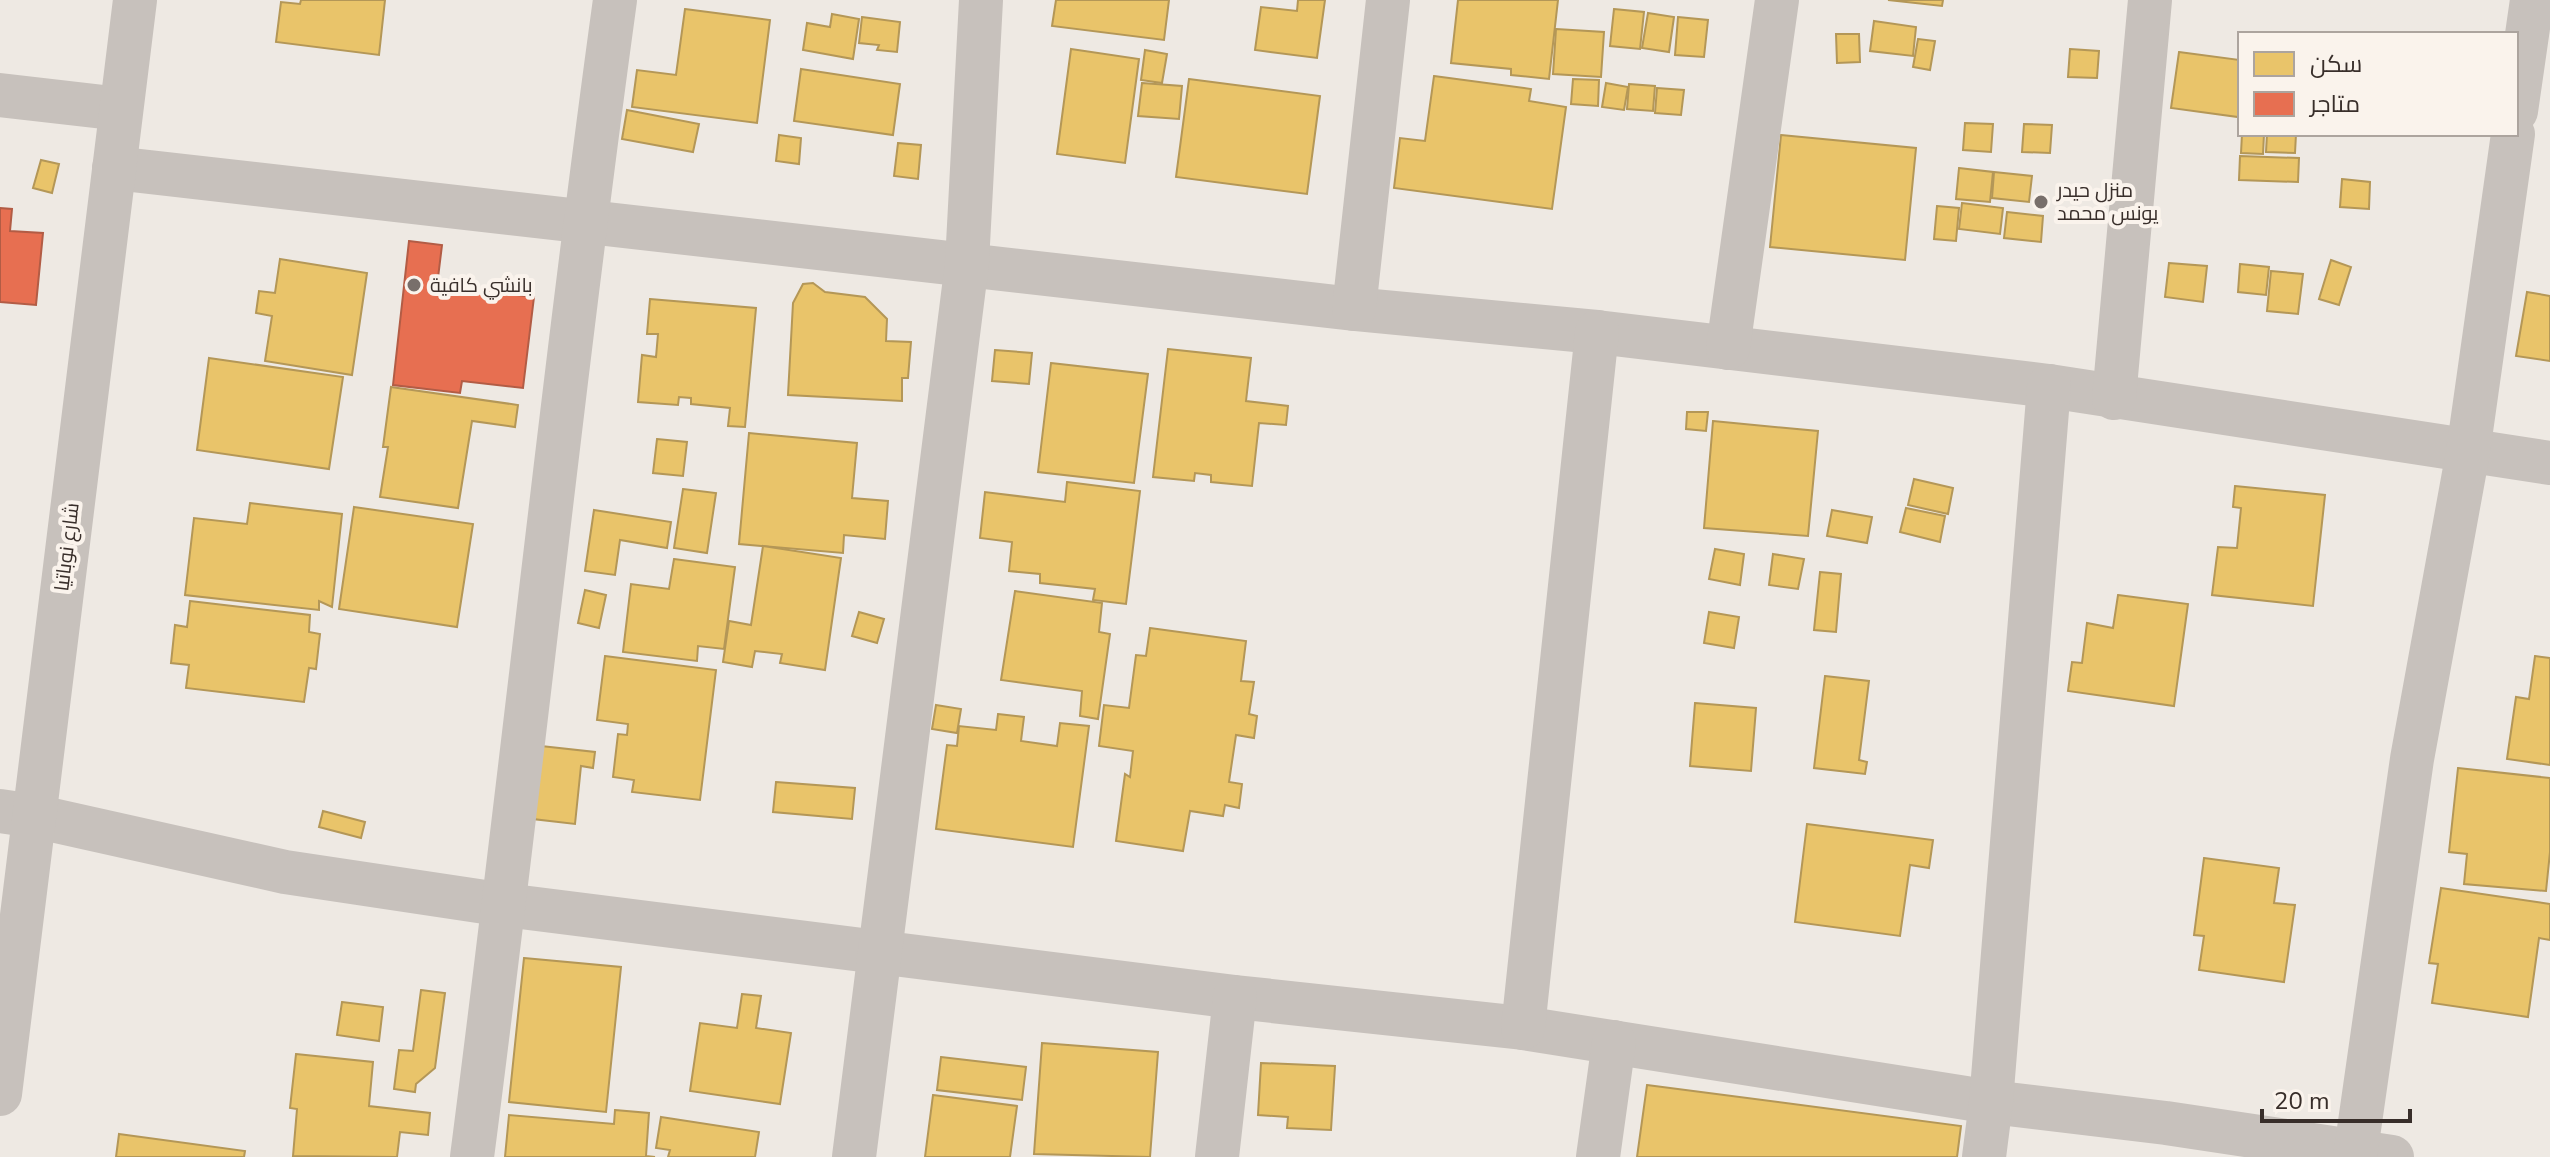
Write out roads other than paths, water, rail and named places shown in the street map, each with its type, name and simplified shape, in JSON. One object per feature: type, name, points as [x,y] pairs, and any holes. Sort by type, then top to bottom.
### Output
[{"type":"street","name":"شارع نوباتيا","points":[[0,1094],[17,813],[114,168],[135,0]]},
{"type":"street","points":[[472,1157],[505,905],[585,221],[615,0]]},
{"type":"street","points":[[854,1157],[967,263],[981,0]]},
{"type":"street","points":[[1354,309],[1388,0]]},
{"type":"street","points":[[1728,348],[1777,0]]},
{"type":"street","points":[[2114,398],[2150,0]]},
{"type":"street","points":[[2518,97],[2532,0]]},
{"type":"street","points":[[0,95],[121,109]]},
{"type":"street","points":[[17,813],[285,872],[505,905],[1235,997],[1523,1028],[1991,1102],[2166,1123],[2368,1155],[2412,759],[2468,452],[2513,136]]},
{"type":"street","points":[[114,168],[1354,309],[1597,332],[2049,386],[2550,463]]},
{"type":"street","points":[[1523,1028],[1597,332]]},
{"type":"street","points":[[1984,1157],[2049,386]]},
{"type":"street","points":[[1217,1157],[1235,997]]},
{"type":"street","points":[[1598,1157],[1614,1042]]},
{"type":"place","name":"منزل حيدر يونس محمد","points":[[2041,202]]},
{"type":"place","name":"بانشي كافية","points":[[414,285]]}]
